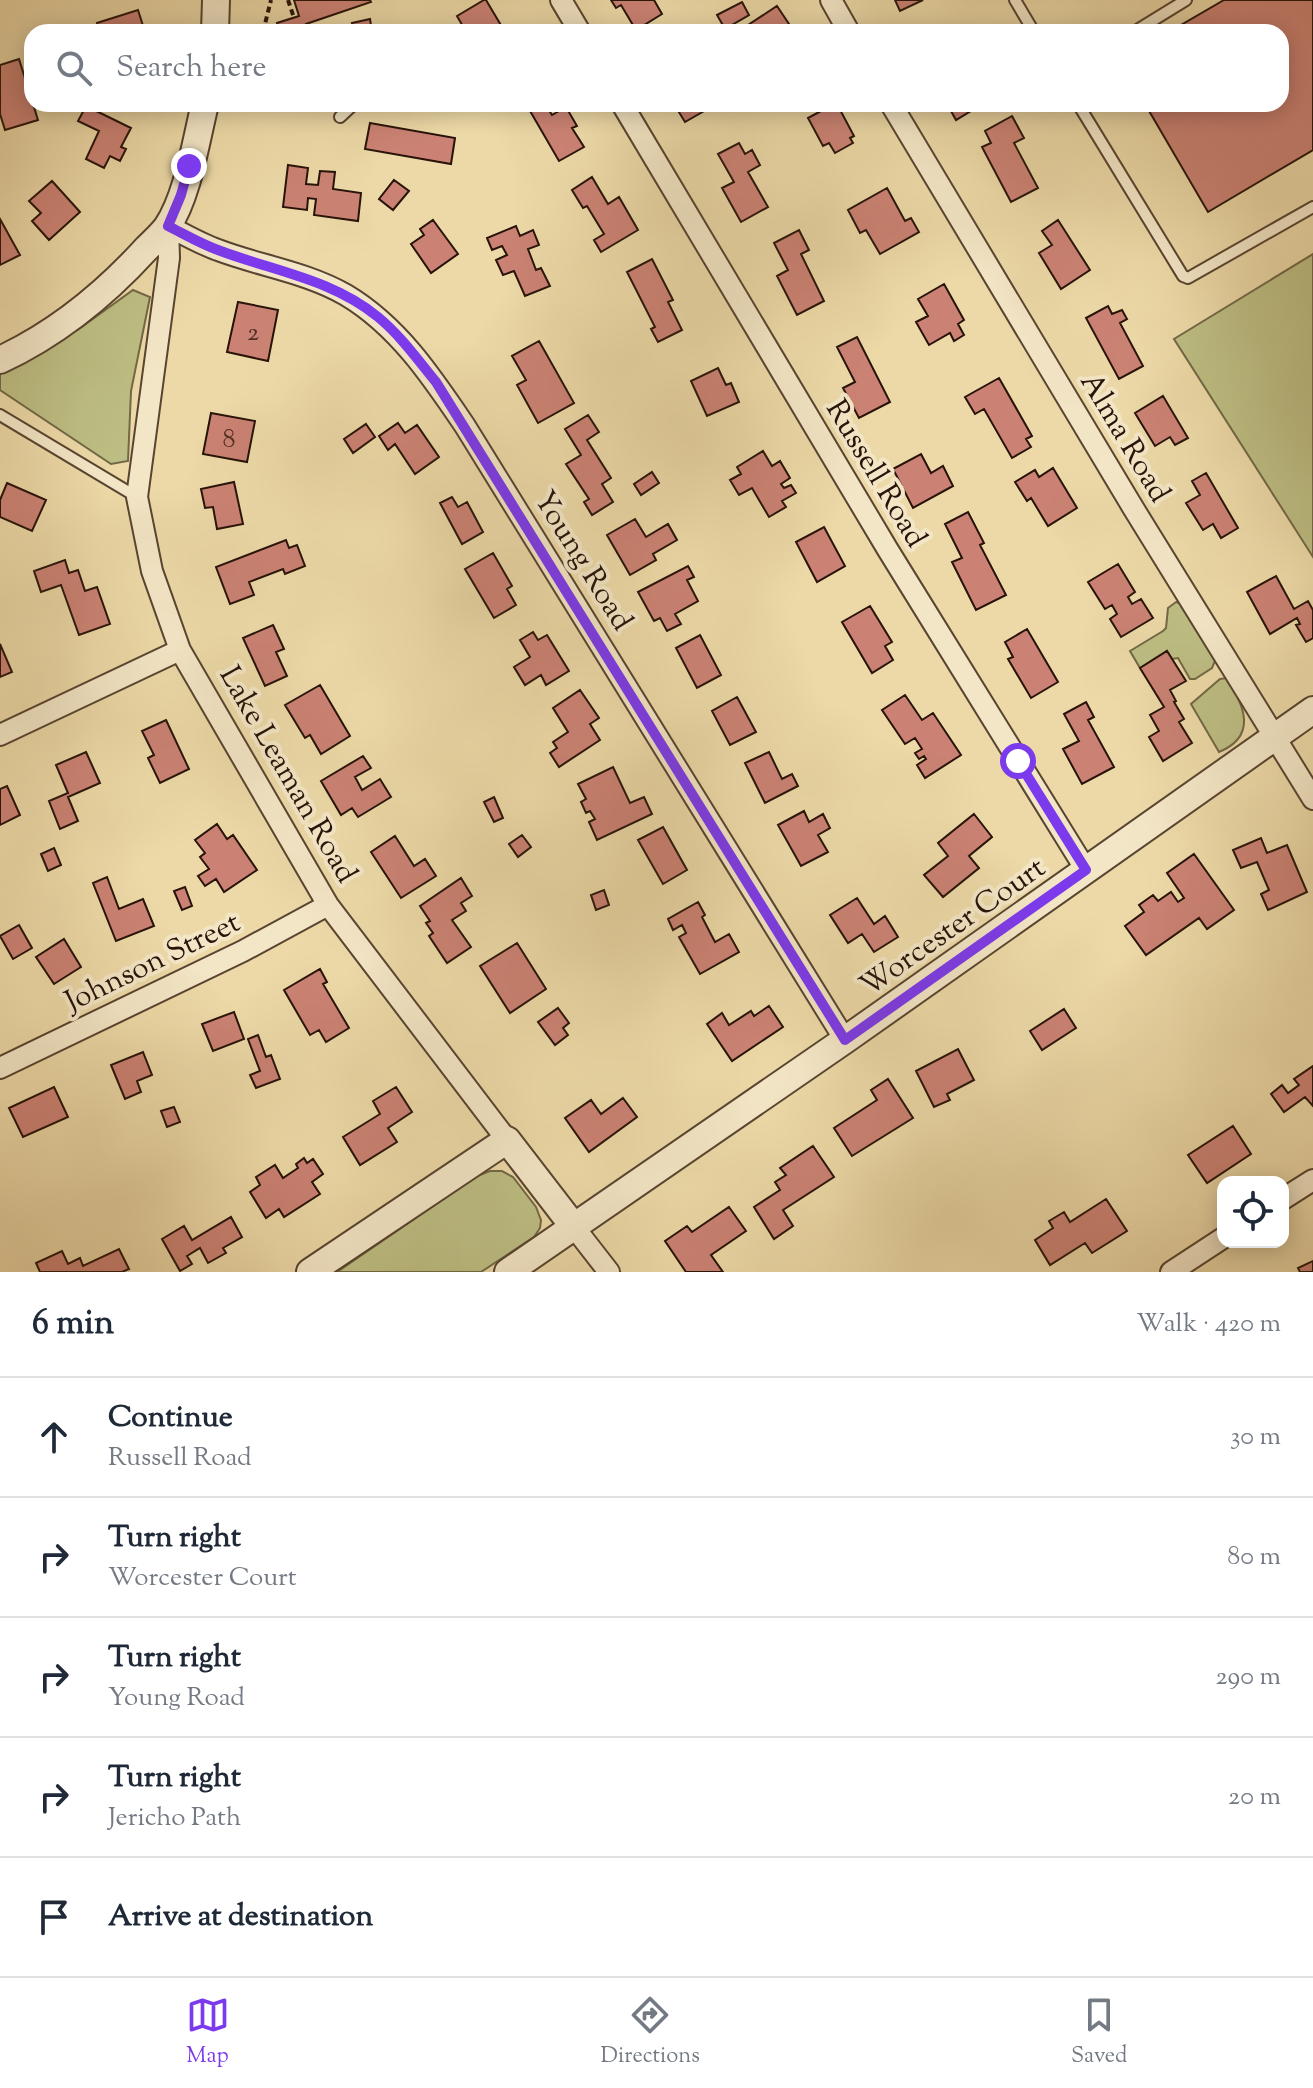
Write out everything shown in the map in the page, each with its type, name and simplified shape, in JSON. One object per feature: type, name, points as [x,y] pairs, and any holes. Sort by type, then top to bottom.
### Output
[{"type":"street","points":[[215,24],[216,0]]},
{"type":"street","points":[[561,0],[575,24]]},
{"type":"street","points":[[831,0],[844,24]]},
{"type":"street","points":[[0,360],[81,310],[120,278],[168,226],[181,195],[203,112]]},
{"type":"street","name":"Russell Road","points":[[627,112],[880,537],[1086,870]]},
{"type":"street","name":"Alma Road","points":[[896,112],[1132,506],[1313,799]]},
{"type":"street","name":"Lake Leaman Road","points":[[168,226],[169,258],[137,497],[152,571],[180,650],[328,905],[609,1272]]},
{"type":"street","name":"Young Road","points":[[168,226],[217,250],[305,277],[345,295],[378,317],[436,382],[845,1040]]},
{"type":"street","points":[[0,735],[180,650]]},
{"type":"street","name":"Worcester Court","points":[[508,1272],[845,1040],[1313,710]]},
{"type":"street","name":"Johnson Street","points":[[0,1068],[243,951],[328,905]]},
{"type":"street","points":[[310,1272],[507,1140]]},
{"type":"street","points":[[1289,1195],[1313,1180]]},
{"type":"street","points":[[1171,1272],[1217,1242]]},
{"type":"lane","points":[[1015,0],[1029,24]]},
{"type":"lane","points":[[1147,24],[1186,0]]},
{"type":"lane","points":[[340,117],[345,112]]},
{"type":"lane","points":[[1083,112],[1183,276],[1188,278],[1313,207]]},
{"type":"lane","points":[[0,415],[137,497]]},
{"type":"path","points":[[265,24],[271,0]]},
{"type":"path","points":[[288,0],[294,18]]},
{"type":"green space","points":[[1313,254],[1313,557],[1174,339]]},
{"type":"green space","points":[[133,290],[150,297],[131,391],[128,461],[111,464],[0,390],[0,373],[79,329]]},
{"type":"green space","points":[[1176,602],[1182,604],[1216,658],[1212,668],[1195,679],[1190,679],[1178,658],[1172,659],[1167,651],[1140,668],[1130,651],[1166,628],[1168,608]]},
{"type":"green space","points":[[1227,678],[1242,709],[1243,729],[1231,745],[1219,752],[1191,704],[1220,679]]},
{"type":"green space","points":[[502,1171],[513,1177],[536,1207],[541,1220],[534,1237],[481,1272],[337,1272],[477,1176]]},
{"type":"building","points":[[294,0],[371,2],[306,24],[277,24],[299,16]]},
{"type":"building","points":[[486,0],[500,24],[462,24],[457,16]]},
{"type":"building","points":[[611,0],[654,0],[662,14],[646,24],[632,24],[621,5],[616,8]]},
{"type":"building","points":[[895,0],[923,0],[900,11]]},
{"type":"building","points":[[1224,0],[1313,0],[1313,150],[1208,212],[1150,112],[1289,112],[1289,24],[1183,24]]},
{"type":"building","points":[[742,2],[749,15],[734,24],[722,24],[717,15]]},
{"type":"building","points":[[777,6],[789,24],[750,24]]},
{"type":"building","points":[[138,10],[142,24],[97,24]]},
{"type":"building","points":[[370,19],[371,24],[352,24]]},
{"type":"building","points":[[19,59],[24,75],[24,112],[36,112],[38,120],[5,130],[0,114],[0,65]]},
{"type":"building","points":[[83,112],[98,112],[131,128],[121,147],[126,149],[120,161],[110,156],[104,168],[86,159],[99,131],[78,121]]},
{"type":"building","points":[[531,112],[550,112],[552,115],[569,112],[577,126],[572,128],[584,147],[559,161]]},
{"type":"building","points":[[679,112],[702,112],[685,122]]},
{"type":"building","points":[[819,112],[841,112],[854,136],[850,138],[853,143],[835,153],[829,143],[823,146],[808,118]]},
{"type":"building","points":[[952,112],[969,112],[956,120]]},
{"type":"building","points":[[1012,116],[1024,138],[1014,143],[1038,188],[1011,202],[982,147],[991,143],[985,131]]},
{"type":"building","points":[[370,123],[455,138],[451,164],[365,149]]},
{"type":"building","points":[[739,143],[745,154],[752,150],[760,165],[748,172],[768,207],[741,222],[722,188],[734,182],[718,154]]},
{"type":"building","points":[[288,165],[308,168],[306,184],[318,185],[320,171],[335,172],[333,189],[361,193],[358,221],[314,215],[316,199],[308,198],[307,210],[283,207]]},
{"type":"building","points":[[592,177],[608,204],[619,197],[638,230],[601,252],[594,240],[604,234],[587,206],[583,208],[572,190]]},
{"type":"building","points":[[394,180],[409,191],[393,210],[379,199]]},
{"type":"building","points":[[52,181],[80,212],[49,240],[32,221],[41,213],[29,201]]},
{"type":"building","points":[[887,188],[905,221],[911,218],[919,232],[880,254],[866,230],[860,233],[848,210]]},
{"type":"building","points":[[0,219],[20,255],[0,265]]},
{"type":"building","points":[[433,220],[458,254],[431,273],[411,244],[424,235],[420,229]]},
{"type":"building","points":[[1058,220],[1090,270],[1061,289],[1039,253],[1052,245],[1042,231]]},
{"type":"building","points":[[516,226],[520,236],[533,230],[539,245],[528,249],[536,270],[541,268],[550,286],[525,296],[514,271],[503,275],[496,260],[507,255],[502,246],[492,250],[487,238]]},
{"type":"building","points":[[799,230],[809,250],[801,254],[824,301],[797,315],[777,276],[788,270],[774,243]]},
{"type":"building","points":[[652,259],[673,300],[668,302],[682,330],[658,342],[651,329],[655,327],[627,272]]},
{"type":"building","points":[[944,284],[964,320],[958,324],[964,335],[954,341],[950,333],[929,345],[916,322],[928,316],[918,299]]},
{"type":"building","points":[[238,302],[278,310],[268,361],[227,352]]},
{"type":"building","points":[[1108,306],[1112,314],[1122,310],[1127,319],[1120,323],[1143,366],[1119,379],[1086,318]]},
{"type":"building","points":[[857,337],[890,402],[859,418],[843,388],[855,382],[837,347]]},
{"type":"building","points":[[539,341],[574,403],[538,423],[517,385],[526,380],[512,356]]},
{"type":"building","points":[[718,368],[726,385],[731,383],[739,402],[707,416],[691,381]]},
{"type":"building","points":[[999,378],[1032,436],[1026,439],[1031,447],[1012,458],[984,409],[975,414],[965,397]]},
{"type":"building","points":[[1163,396],[1188,438],[1175,445],[1170,437],[1155,446],[1135,413]]},
{"type":"building","points":[[211,413],[255,421],[247,462],[203,454]]},
{"type":"building","points":[[588,415],[599,432],[587,440],[611,478],[602,484],[613,502],[592,515],[584,502],[589,499],[566,464],[581,455],[565,429]]},
{"type":"building","points":[[398,423],[405,433],[417,425],[439,457],[415,474],[395,444],[388,450],[379,436]]},
{"type":"building","points":[[366,424],[375,437],[353,453],[344,439]]},
{"type":"building","points":[[763,451],[772,466],[780,461],[790,478],[781,484],[784,488],[791,485],[796,493],[782,501],[786,507],[769,517],[752,488],[739,495],[730,480],[741,474],[737,467]]},
{"type":"building","points":[[921,454],[931,473],[943,466],[953,486],[913,508],[893,469]]},
{"type":"building","points":[[1053,468],[1077,508],[1048,526],[1031,498],[1027,501],[1015,482],[1035,470],[1039,477]]},
{"type":"building","points":[[652,472],[659,483],[641,495],[634,484]]},
{"type":"building","points":[[1206,473],[1238,528],[1221,538],[1213,524],[1203,530],[1186,503],[1200,495],[1192,481]]},
{"type":"building","points":[[234,482],[243,524],[217,529],[213,507],[205,508],[201,489]]},
{"type":"building","points":[[7,483],[46,500],[32,531],[0,517],[0,500]]},
{"type":"building","points":[[452,497],[458,507],[467,502],[483,532],[462,544],[440,503]]},
{"type":"building","points":[[968,512],[984,543],[980,545],[1006,595],[976,610],[952,562],[962,558],[945,524]]},
{"type":"building","points":[[635,519],[646,537],[668,524],[677,540],[653,554],[656,560],[630,575],[607,535]]},
{"type":"building","points":[[824,527],[845,566],[817,582],[796,542]]},
{"type":"building","points":[[286,540],[289,548],[297,545],[305,566],[285,574],[283,569],[249,582],[254,595],[230,604],[216,567]]},
{"type":"building","points":[[493,553],[512,586],[507,589],[516,605],[494,618],[465,569]]},
{"type":"building","points":[[65,560],[69,573],[78,570],[85,591],[97,587],[110,624],[79,635],[61,585],[41,592],[34,571]]},
{"type":"building","points":[[1118,564],[1135,592],[1128,597],[1132,604],[1141,599],[1153,618],[1121,637],[1110,619],[1117,614],[1112,605],[1105,609],[1088,582]]},
{"type":"building","points":[[688,566],[694,577],[687,580],[698,601],[675,614],[681,624],[667,631],[660,618],[654,621],[638,592]]},
{"type":"building","points":[[1276,576],[1294,609],[1308,601],[1313,610],[1313,638],[1306,642],[1296,625],[1300,624],[1297,618],[1270,634],[1247,592]]},
{"type":"building","points":[[870,606],[892,642],[885,646],[893,660],[872,673],[842,622]]},
{"type":"building","points":[[273,625],[284,649],[276,652],[287,676],[265,686],[243,638]]},
{"type":"building","points":[[1027,629],[1058,682],[1031,698],[1008,659],[1013,657],[1005,642]]},
{"type":"building","points":[[533,632],[538,640],[547,635],[569,671],[546,685],[541,675],[525,685],[514,667],[530,657],[520,640]]},
{"type":"building","points":[[700,635],[721,675],[697,688],[676,648]]},
{"type":"building","points":[[0,644],[12,672],[0,677]]},
{"type":"building","points":[[1167,651],[1186,681],[1170,690],[1184,719],[1179,722],[1192,743],[1163,761],[1149,737],[1159,731],[1150,715],[1164,707],[1140,668]]},
{"type":"building","points":[[320,685],[350,736],[321,754],[310,735],[305,738],[285,705]]},
{"type":"building","points":[[580,690],[599,718],[590,724],[600,740],[559,767],[550,753],[557,748],[553,742],[568,732],[553,708]]},
{"type":"building","points":[[905,695],[922,720],[933,713],[961,755],[925,778],[917,765],[926,759],[924,756],[919,759],[915,753],[922,749],[915,738],[905,744],[882,710]]},
{"type":"building","points":[[737,697],[756,732],[730,745],[712,711]]},
{"type":"building","points":[[1086,702],[1094,717],[1088,720],[1114,767],[1082,784],[1063,749],[1079,741],[1064,714]]},
{"type":"building","points":[[166,720],[189,769],[160,783],[148,758],[154,755],[142,731]]},
{"type":"building","points":[[86,752],[100,783],[68,797],[78,821],[60,829],[49,801],[68,793],[56,765]]},
{"type":"building","points":[[769,752],[782,779],[792,774],[798,786],[765,803],[745,763]]},
{"type":"building","points":[[363,756],[371,768],[355,777],[362,790],[380,779],[391,797],[358,817],[352,808],[341,815],[321,781]]},
{"type":"building","points":[[613,767],[630,803],[644,797],[652,814],[597,840],[589,822],[595,819],[590,811],[586,813],[581,802],[586,799],[578,784]]},
{"type":"building","points":[[7,786],[20,815],[0,825],[0,789]]},
{"type":"building","points":[[494,797],[503,818],[494,822],[484,802]]},
{"type":"building","points":[[804,811],[809,822],[823,814],[830,828],[818,835],[828,852],[801,866],[778,825]]},
{"type":"building","points":[[974,814],[992,837],[969,856],[979,868],[943,897],[924,875],[948,856],[938,843]]},
{"type":"building","points":[[217,824],[227,839],[233,835],[257,870],[224,892],[216,879],[205,886],[198,876],[209,869],[200,857],[205,853],[195,840]]},
{"type":"building","points":[[663,827],[687,870],[663,884],[638,840]]},
{"type":"building","points":[[522,835],[531,847],[518,857],[509,844]]},
{"type":"building","points":[[395,836],[414,866],[425,859],[436,876],[401,898],[371,852]]},
{"type":"building","points":[[1261,838],[1267,853],[1287,845],[1307,892],[1268,910],[1261,894],[1269,890],[1257,862],[1241,868],[1233,850]]},
{"type":"building","points":[[54,848],[61,865],[48,871],[41,854]]},
{"type":"building","points":[[1194,854],[1234,910],[1207,929],[1199,918],[1146,955],[1125,926],[1144,912],[1139,905],[1153,895],[1158,901],[1171,892],[1178,902],[1184,898],[1167,873]]},
{"type":"building","points":[[107,877],[119,909],[143,899],[154,926],[116,941],[93,883]]},
{"type":"building","points":[[461,878],[472,896],[461,903],[466,911],[452,920],[471,947],[447,963],[429,936],[433,933],[426,923],[430,921],[420,906]]},
{"type":"building","points":[[185,887],[192,906],[182,910],[174,891]]},
{"type":"building","points":[[604,890],[609,905],[596,910],[591,895]]},
{"type":"building","points":[[857,898],[874,924],[885,916],[898,937],[874,952],[862,934],[848,943],[830,915]]},
{"type":"building","points":[[698,902],[715,942],[729,934],[739,952],[700,974],[679,937],[686,933],[682,925],[673,930],[668,919]]},
{"type":"building","points":[[19,925],[32,948],[13,959],[0,936]]},
{"type":"building","points":[[64,939],[81,967],[54,984],[36,957]]},
{"type":"building","points":[[517,943],[546,989],[510,1013],[480,966]]},
{"type":"building","points":[[320,969],[327,982],[323,984],[349,1028],[326,1042],[319,1030],[310,1035],[284,990]]},
{"type":"building","points":[[769,1006],[783,1027],[732,1061],[707,1024],[722,1013],[729,1025],[751,1011],[754,1016]]},
{"type":"building","points":[[558,1008],[569,1023],[563,1028],[568,1035],[555,1045],[538,1022]]},
{"type":"building","points":[[1064,1009],[1076,1028],[1042,1050],[1030,1031]]},
{"type":"building","points":[[234,1012],[244,1039],[213,1051],[202,1024]]},
{"type":"building","points":[[258,1035],[266,1057],[271,1055],[280,1079],[256,1088],[250,1075],[260,1071],[248,1039]]},
{"type":"building","points":[[958,1049],[974,1080],[947,1094],[950,1100],[934,1107],[916,1071]]},
{"type":"building","points":[[143,1052],[152,1075],[137,1081],[141,1092],[125,1099],[111,1065]]},
{"type":"building","points":[[1313,1066],[1313,1106],[1305,1097],[1284,1112],[1271,1094],[1282,1085],[1288,1093],[1299,1085],[1294,1079]]},
{"type":"building","points":[[888,1079],[913,1118],[852,1156],[834,1128],[877,1100],[871,1090]]},
{"type":"building","points":[[54,1087],[68,1117],[23,1137],[9,1108]]},
{"type":"building","points":[[396,1087],[412,1112],[388,1128],[397,1142],[360,1165],[343,1137],[380,1114],[373,1101]]},
{"type":"building","points":[[623,1098],[637,1117],[589,1152],[565,1118],[591,1100],[601,1114]]},
{"type":"building","points":[[174,1107],[180,1122],[167,1127],[161,1111]]},
{"type":"building","points":[[1233,1126],[1251,1154],[1207,1183],[1188,1155]]},
{"type":"building","points":[[813,1146],[834,1177],[783,1210],[793,1226],[774,1239],[754,1207],[780,1190],[775,1182],[786,1175],[780,1168]]},
{"type":"building","points":[[304,1158],[307,1163],[313,1159],[323,1174],[312,1182],[320,1194],[284,1217],[279,1209],[266,1218],[250,1192],[260,1185],[256,1177],[275,1165],[283,1178],[298,1168],[296,1164]]},
{"type":"building","points":[[1106,1199],[1127,1231],[1092,1253],[1085,1243],[1050,1265],[1035,1240],[1053,1228],[1049,1221],[1064,1212],[1070,1222]]},
{"type":"building","points":[[729,1207],[746,1231],[711,1255],[723,1272],[686,1272],[665,1241],[687,1226],[692,1232]]},
{"type":"building","points":[[231,1217],[242,1237],[223,1248],[226,1253],[208,1263],[200,1248],[187,1256],[192,1264],[180,1271],[162,1239],[184,1226],[192,1240]]},
{"type":"building","points":[[119,1249],[129,1269],[122,1272],[40,1272],[36,1263],[62,1251],[68,1264],[80,1258],[83,1266]]},
{"type":"building","points":[[1313,1261],[1313,1272],[1300,1272],[1298,1268]]},
{"type":"route","points":[[189,166],[168,226],[217,250],[305,277],[345,295],[378,317],[436,382],[845,1040],[1086,870],[1018,761]]}]
